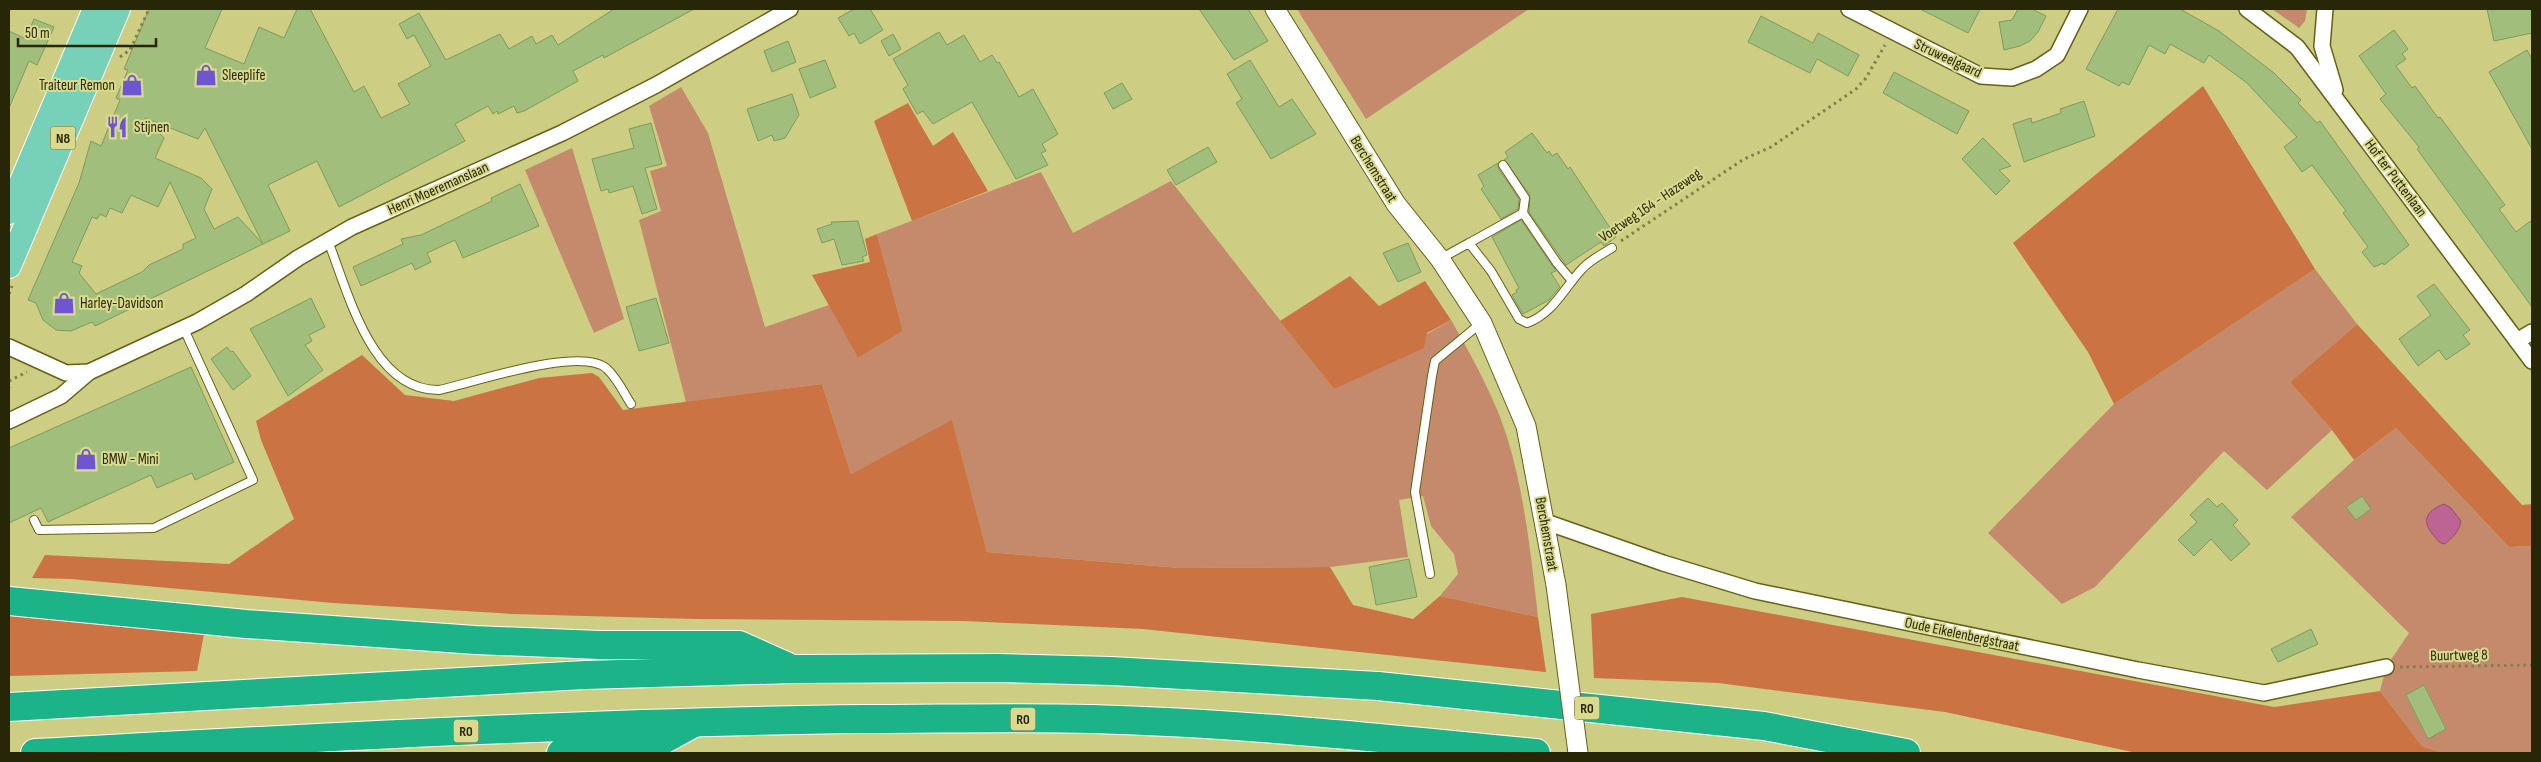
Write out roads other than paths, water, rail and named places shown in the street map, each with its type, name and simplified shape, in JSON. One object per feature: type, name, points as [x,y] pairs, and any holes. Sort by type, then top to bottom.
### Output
[{"type":"highway","points":[[9,601],[246,624],[475,640],[599,644],[739,645],[794,669]]},
{"type":"highway","name":"R0","points":[[13,705],[566,676],[794,669],[996,668],[1111,671],[1378,686],[1764,726],[1906,753]]},
{"type":"highway","name":"R0","points":[[35,753],[698,721],[1094,719],[1273,728],[1536,753]]},
{"type":"highway","points":[[561,753],[652,746],[698,721]]},
{"type":"main road","name":"N8","points":[[9,212],[95,9]]},
{"type":"main road","name":"N8","points":[[9,266],[118,9]]},
{"type":"street","name":"Henri Moeremanslaan","points":[[9,421],[60,396],[89,372],[184,329],[239,298],[298,258],[328,241],[397,206],[594,118],[790,9]]},
{"type":"street","name":"Berchemstraat","points":[[1275,9],[1396,204],[1440,259],[1482,323],[1526,426],[1546,522],[1578,753]]},
{"type":"street","name":"Struweelgaard","points":[[1848,9],[1981,76],[2012,78],[2036,69],[2057,55],[2080,9]]},
{"type":"street","name":"Hof ter Puttenlaan","points":[[2246,9],[2297,47],[2532,361]]},
{"type":"street","points":[[2325,9],[2322,46],[2338,101]]},
{"type":"street","points":[[2517,341],[2532,332]]},
{"type":"street","name":"Henri Moeremanslaan","points":[[9,347],[66,373],[89,372]]},
{"type":"street","name":"Oude Eikelenbergstraat","points":[[1546,522],[1663,563],[1756,591],[2138,670],[2264,693],[2386,667]]},
{"type":"lane","points":[[1503,165],[1525,198],[1523,213],[1557,264],[1572,281]]},
{"type":"lane","points":[[1440,259],[1523,213]]},
{"type":"lane","points":[[328,241],[368,341],[391,369],[410,383],[426,390],[439,390],[537,365],[594,362],[607,369],[632,404]]},
{"type":"lane","name":"Voetweg 164 - Hazeweg","points":[[1469,243],[1491,271],[1516,314],[1527,323],[1538,320],[1584,267],[1612,248]]},
{"type":"lane","points":[[1430,574],[1415,492],[1435,361],[1482,323]]},
{"type":"lane","points":[[34,520],[39,530],[154,528],[253,480],[184,329]]},
{"type":"place","name":"Sleeplife","points":[[206,75]]},
{"type":"place","name":"Traiteur Remon","points":[[132,85]]},
{"type":"place","name":"Stijnen","points":[[117,127]]},
{"type":"place","name":"Harley-Davidson","points":[[64,303]]},
{"type":"place","name":"BMW - Mini","points":[[86,459]]}]
